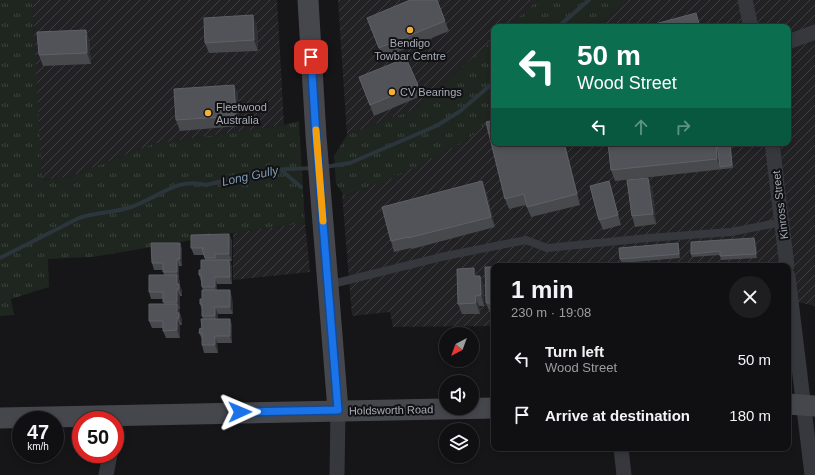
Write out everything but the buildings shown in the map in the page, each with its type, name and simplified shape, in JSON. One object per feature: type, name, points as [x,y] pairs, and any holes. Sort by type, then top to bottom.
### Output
[{"type":"main road","points":[[308,0],[318,159],[338,410]]},
{"type":"main road","name":"Holdsworth Road","points":[[124,422],[338,410],[491,408]]},
{"type":"main road","name":"Holdsworth Road","points":[[0,418],[72,420]]},
{"type":"street","points":[[745,0],[750,24]]},
{"type":"street","points":[[791,41],[815,32]]},
{"type":"street","name":"Kinross Street","points":[[772,146],[787,263]]},
{"type":"street","points":[[791,304],[802,405],[812,475]]},
{"type":"street","points":[[338,410],[338,475]]},
{"type":"street","points":[[621,451],[624,475]]},
{"type":"street","points":[[106,475],[108,463]]},
{"type":"lane","points":[[328,285],[441,257],[526,240],[547,248],[648,238],[731,232],[782,222]]},
{"type":"shaded area","points":[[32,0],[277,0],[284,125],[153,144],[69,177],[41,180]]},
{"type":"shaded area","points":[[338,0],[538,0],[511,24],[491,24],[491,42],[415,109],[347,135]]},
{"type":"shaded area","points":[[627,0],[815,0],[815,306],[791,301],[791,263],[491,263],[491,326],[393,327],[390,312],[352,316],[342,193],[346,196],[369,187],[466,141],[491,120],[491,146],[791,146],[791,24],[599,24]]},
{"type":"shaded area","points":[[305,223],[310,272],[233,280],[233,233]]},
{"type":"green space","points":[[0,0],[32,0],[42,180],[69,177],[153,144],[284,125],[299,121],[305,223],[233,233],[93,257],[48,259],[49,287],[11,299],[14,315],[0,316]]},
{"type":"green space","points":[[538,0],[627,0],[599,24],[511,24]]},
{"type":"green space","points":[[491,42],[491,120],[466,141],[393,178],[345,196],[336,184],[334,156],[347,135],[415,109]]},
{"type":"waterway","name":"Long Gully","points":[[561,24],[589,0]]},
{"type":"waterway","name":"Long Gully","points":[[325,167],[350,163],[436,126],[459,112],[491,85]]},
{"type":"waterway","name":"Long Gully","points":[[0,258],[79,218],[131,207],[176,186],[195,183],[206,185],[268,170],[313,168]]},
{"type":"waterway","points":[[281,170],[301,187]]},
{"type":"slow traffic","points":[[316,130],[323,221]]},
{"type":"place","name":"Bendigo Towbar Centre","points":[[410,30]]},
{"type":"place","name":"CV Bearings","points":[[392,92]]},
{"type":"place","name":"Fleetwood Australia","points":[[208,113]]},
{"type":"route","points":[[240,412],[338,410],[313,99],[311,57]]}]
